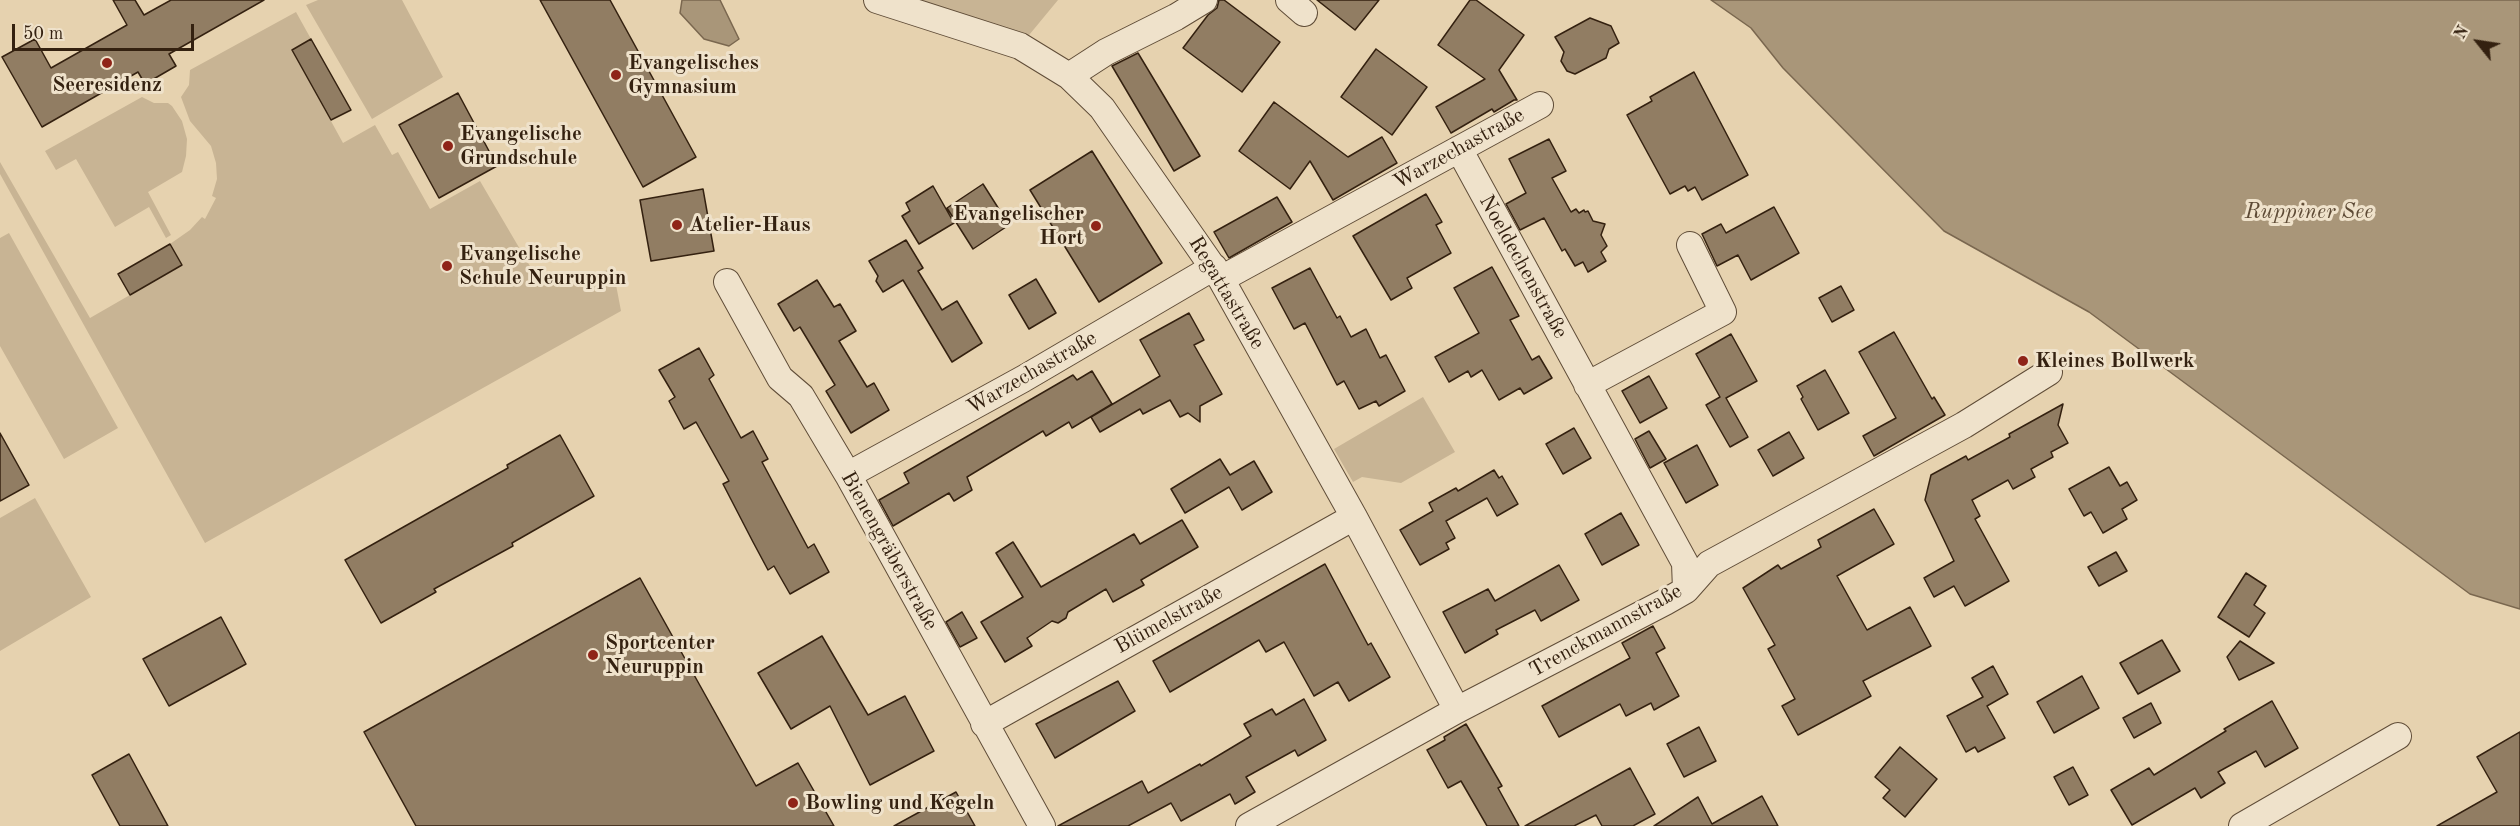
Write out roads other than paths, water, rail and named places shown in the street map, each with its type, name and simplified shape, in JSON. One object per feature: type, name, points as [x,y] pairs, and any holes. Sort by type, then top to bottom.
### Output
[{"type":"street","name":"Regattastraße","points":[[877,0],[1020,46],[1069,76],[1102,108],[1217,273],[1354,517],[1457,710]]},
{"type":"street","points":[[1069,76],[1106,52],[1176,17],[1204,0]]},
{"type":"street","name":"Warzechastraße","points":[[848,475],[1217,273],[1540,105]]},
{"type":"street","name":"Noeldechenstraße","points":[[1459,149],[1685,563],[1686,590]]},
{"type":"street","points":[[1587,385],[1723,312],[1690,245]]},
{"type":"street","name":"Bienengräberstraße","points":[[727,282],[780,378],[801,396],[848,475],[1042,826]]},
{"type":"street","name":"Trenckmannstraße","points":[[1249,826],[1457,710],[1686,590],[1709,564],[1964,425],[2049,372]]},
{"type":"street","name":"Blümelstraße","points":[[984,724],[1354,517]]},
{"type":"street","points":[[2242,826],[2398,736]]},
{"type":"water","points":[[682,0],[720,0],[739,39],[729,46],[704,39],[680,13]]},
{"type":"water","name":"Ruppiner See","points":[[1711,0],[2520,0],[2520,609],[2470,594],[2089,312],[1944,231],[1783,68],[1751,28]]},
{"type":"place","name":"Seeresidenz","points":[[107,63]]},
{"type":"place","name":"Evangelisches Gymnasium","points":[[616,75]]},
{"type":"place","name":"Evangelische Grundschule","points":[[448,146]]},
{"type":"place","name":"Atelier-Haus","points":[[677,225]]},
{"type":"place","name":"Evangelischer Hort","points":[[1096,226]]},
{"type":"place","name":"Evangelische Schule Neuruppin","points":[[447,266]]},
{"type":"place","name":"Kleines Bollwerk","points":[[2023,361]]},
{"type":"place","name":"Sportcenter Neuruppin","points":[[593,655]]},
{"type":"place","name":"Bowling und Kegeln","points":[[793,803]]}]
